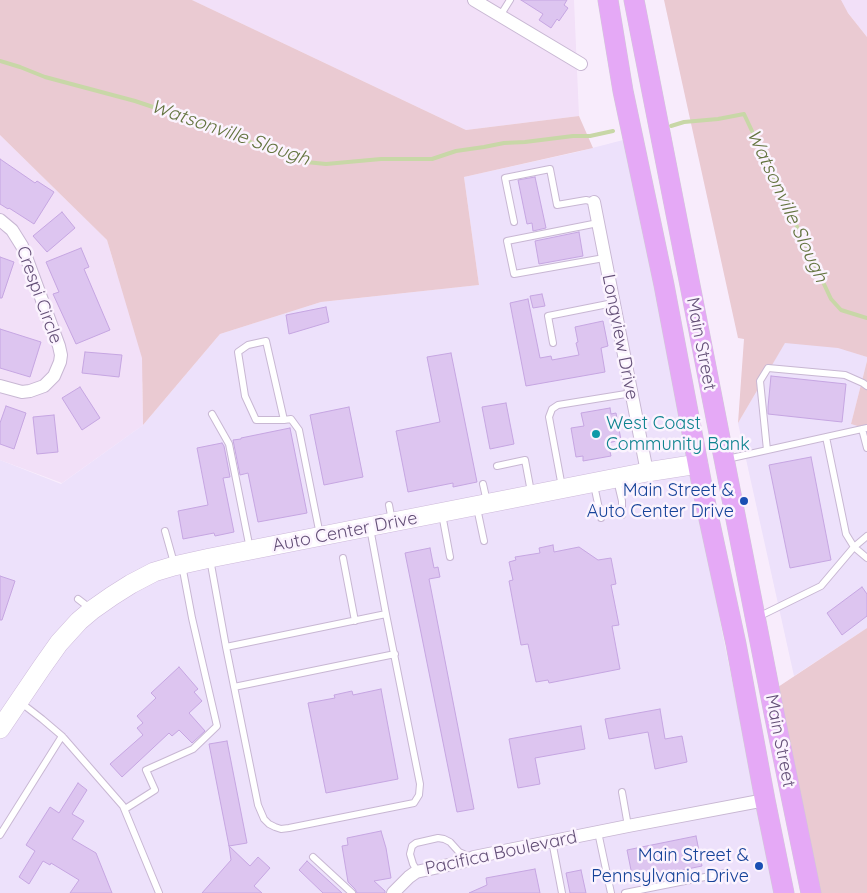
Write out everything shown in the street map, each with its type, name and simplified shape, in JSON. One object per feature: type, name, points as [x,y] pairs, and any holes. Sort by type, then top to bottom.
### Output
[{"type":"main road","name":"Main Street","points":[[608,0],[623,91],[664,285],[784,893]]},
{"type":"main road","name":"Main Street","points":[[634,0],[811,893]]},
{"type":"main road","name":"Auto Center Drive","points":[[698,464],[725,459]]},
{"type":"street","points":[[474,0],[581,64]]},
{"type":"street","name":"Longview Drive","points":[[594,202],[648,472]]},
{"type":"street","name":"Crespi Circle","points":[[0,220],[12,230],[22,246],[56,337],[60,355],[60,362],[54,376],[44,386],[22,392],[0,386]]},
{"type":"street","name":"Auto Center Drive","points":[[0,729],[60,643],[79,621],[85,604],[154,572],[210,558],[370,527],[391,514],[442,513],[648,472],[698,464]]},
{"type":"street","name":"Pacifica Boulevard","points":[[393,893],[409,877],[416,866],[459,863],[474,857],[765,800]]},
{"type":"lane","points":[[500,16],[510,0]]},
{"type":"lane","points":[[514,222],[505,178],[550,169],[558,206],[586,200],[594,202]]},
{"type":"lane","points":[[598,223],[508,241],[514,274],[604,258]]},
{"type":"lane","points":[[553,343],[548,316],[613,303]]},
{"type":"lane","points":[[284,420],[266,341],[248,345],[238,352],[244,396],[256,420],[284,420],[291,419],[299,430],[320,536]]},
{"type":"lane","points":[[767,450],[760,381],[768,368],[845,375],[867,386]]},
{"type":"lane","points":[[562,490],[549,417],[552,409],[558,405],[632,393]]},
{"type":"lane","points":[[212,414],[229,444],[250,550]]},
{"type":"lane","points":[[725,459],[865,429],[867,448]]},
{"type":"lane","points":[[826,437],[846,534],[854,547],[867,558]]},
{"type":"lane","points":[[497,466],[525,460],[532,496]]},
{"type":"lane","points":[[617,478],[622,501],[622,515]]},
{"type":"lane","points":[[594,483],[601,518]]},
{"type":"lane","points":[[483,484],[484,541]]},
{"type":"lane","points":[[442,513],[450,557]]},
{"type":"lane","points":[[210,558],[258,805],[264,819],[269,824],[281,829],[289,828],[414,803],[420,795],[420,784],[370,527]]},
{"type":"lane","points":[[125,809],[155,790],[146,770],[193,749],[217,726],[178,565],[165,530]]},
{"type":"lane","points":[[756,618],[821,586],[854,547],[867,536]]},
{"type":"lane","points":[[343,558],[355,621]]},
{"type":"lane","points":[[226,646],[386,614]]},
{"type":"lane","points":[[234,687],[394,654]]},
{"type":"lane","points":[[18,701],[62,736],[102,780],[125,809],[159,893]]},
{"type":"lane","points":[[0,835],[62,736]]},
{"type":"lane","points":[[622,792],[628,826]]},
{"type":"lane","points":[[598,832],[611,893]]},
{"type":"lane","points":[[416,866],[410,852],[414,844],[438,838],[447,840],[463,855],[474,857]]},
{"type":"lane","points":[[552,842],[562,893]]},
{"type":"lane","points":[[313,857],[352,893]]},
{"type":"lane","points":[[625,893],[725,873]]},
{"type":"shaded area","points":[[0,0],[192,0],[466,130],[579,116],[593,148],[464,177],[479,285],[321,302],[220,334],[143,425],[142,358],[107,240],[0,135]]},
{"type":"shaded area","points":[[192,0],[574,0],[579,116],[466,130]]},
{"type":"shaded area","points":[[664,0],[841,0],[848,13],[867,37],[867,357],[838,348],[785,343],[738,423],[744,339],[738,338]]},
{"type":"shaded area","points":[[838,0],[867,0],[867,37]]},
{"type":"shaded area","points":[[0,135],[107,240],[116,271],[166,357],[142,382],[143,425],[62,483],[0,460]]},
{"type":"shaded area","points":[[627,139],[723,636],[775,893],[0,893],[0,460],[61,484],[143,425],[220,334],[321,302],[479,285],[464,177]]},
{"type":"shaded area","points":[[791,332],[867,357],[851,424],[867,429],[867,628],[794,676],[738,423]]},
{"type":"shaded area","points":[[867,361],[867,429],[851,424]]},
{"type":"shaded area","points":[[867,628],[867,893],[815,893],[775,689]]},
{"type":"building","points":[[521,0],[567,0],[564,5],[568,8],[559,21],[557,19],[551,28],[539,20],[543,14]]},
{"type":"building","points":[[0,159],[35,183],[37,181],[54,192],[34,224],[0,204]]},
{"type":"building","points":[[535,177],[546,228],[533,231],[532,223],[527,224],[518,180]]},
{"type":"building","points":[[62,212],[75,228],[47,252],[33,236]]},
{"type":"building","points":[[579,232],[583,256],[539,264],[535,241]]},
{"type":"building","points":[[81,248],[89,267],[84,269],[110,330],[76,344],[53,294],[59,292],[46,262]]},
{"type":"building","points":[[0,257],[14,262],[2,298],[0,298]]},
{"type":"building","points":[[542,294],[545,306],[533,308],[530,296]]},
{"type":"building","points":[[528,299],[540,358],[551,356],[552,360],[579,355],[575,327],[603,321],[608,346],[601,348],[605,372],[526,386],[510,303]]},
{"type":"building","points":[[326,307],[329,322],[289,334],[286,315]]},
{"type":"building","points":[[0,329],[41,342],[30,377],[0,368]]},
{"type":"building","points":[[85,352],[122,355],[119,377],[82,373]]},
{"type":"building","points":[[451,353],[477,482],[453,487],[453,483],[408,492],[396,431],[440,422],[427,357]]},
{"type":"building","points":[[771,376],[846,384],[842,422],[768,414]]},
{"type":"building","points":[[80,387],[100,418],[82,430],[62,398]]},
{"type":"building","points":[[506,403],[514,444],[490,449],[482,407]]},
{"type":"building","points":[[6,406],[26,413],[14,449],[0,444],[0,423]]},
{"type":"building","points":[[349,407],[363,477],[324,485],[310,415]]},
{"type":"building","name":"West Coast Community Bank","points":[[610,408],[611,414],[616,413],[621,440],[608,443],[611,456],[583,461],[583,456],[576,457],[571,428],[584,426],[581,413]]},
{"type":"building","points":[[54,415],[58,452],[37,454],[33,417]]},
{"type":"building","points":[[290,428],[307,513],[258,522],[248,473],[240,475],[233,440]]},
{"type":"building","points":[[222,443],[230,477],[223,478],[234,532],[215,536],[214,533],[183,539],[178,511],[208,505],[197,448]]},
{"type":"building","points":[[811,457],[831,560],[790,568],[769,465]]},
{"type":"building","points":[[553,545],[554,552],[579,547],[598,560],[611,558],[616,584],[611,585],[619,625],[612,626],[620,669],[549,683],[548,680],[536,682],[528,644],[521,645],[509,581],[513,580],[509,562],[516,560],[515,557],[540,553],[539,548]]},
{"type":"building","points":[[430,548],[434,568],[438,567],[440,577],[429,579],[474,809],[457,812],[405,553]]},
{"type":"building","points":[[0,576],[15,581],[2,620],[0,620]]},
{"type":"building","points":[[862,587],[867,594],[867,616],[842,635],[827,613]]},
{"type":"building","points":[[179,667],[198,689],[194,692],[202,701],[189,713],[205,731],[192,743],[179,730],[172,736],[169,733],[122,777],[110,764],[143,735],[137,728],[143,723],[137,716],[156,698],[151,693]]},
{"type":"building","points":[[381,689],[398,779],[326,793],[308,703],[335,698],[334,695],[352,691],[353,695]]},
{"type":"building","points":[[660,709],[665,739],[682,736],[687,762],[655,769],[648,732],[609,739],[605,719]]},
{"type":"building","points":[[581,726],[585,749],[535,758],[540,784],[518,788],[509,739]]},
{"type":"building","points":[[227,741],[247,843],[229,846],[209,744]]},
{"type":"building","points":[[78,783],[87,790],[72,814],[84,821],[72,839],[96,853],[112,893],[70,893],[79,880],[51,863],[50,865],[43,861],[29,884],[19,877],[35,851],[26,845],[50,807],[59,813]]},
{"type":"building","points":[[381,831],[391,878],[374,881],[385,893],[357,893],[348,882],[342,846],[348,845],[347,838]]},
{"type":"building","points":[[696,836],[702,866],[633,880],[627,850]]},
{"type":"building","points":[[229,846],[250,866],[258,857],[270,868],[254,886],[262,893],[202,893],[231,860]]},
{"type":"building","points":[[307,861],[342,893],[323,893],[299,870]]},
{"type":"building","points":[[535,869],[540,893],[469,893],[487,885],[486,878]]},
{"type":"building","points":[[581,870],[586,893],[570,893],[566,873]]},
{"type":"waterway","name":"Watsonville Slough","points":[[0,61],[45,77],[135,101],[306,162],[326,164],[381,159],[432,159],[456,151],[504,143],[590,136],[613,131]]},
{"type":"waterway","name":"Watsonville Slough","points":[[671,126],[684,122],[718,119],[744,114],[831,299],[841,310],[867,318]]},
{"type":"place","name":"West Coast Community Bank","points":[[596,434]]},
{"type":"place","name":"Main Street & Auto Center Drive","points":[[744,501]]},
{"type":"place","name":"Main Street & Pennsylvania Drive","points":[[759,866]]}]
